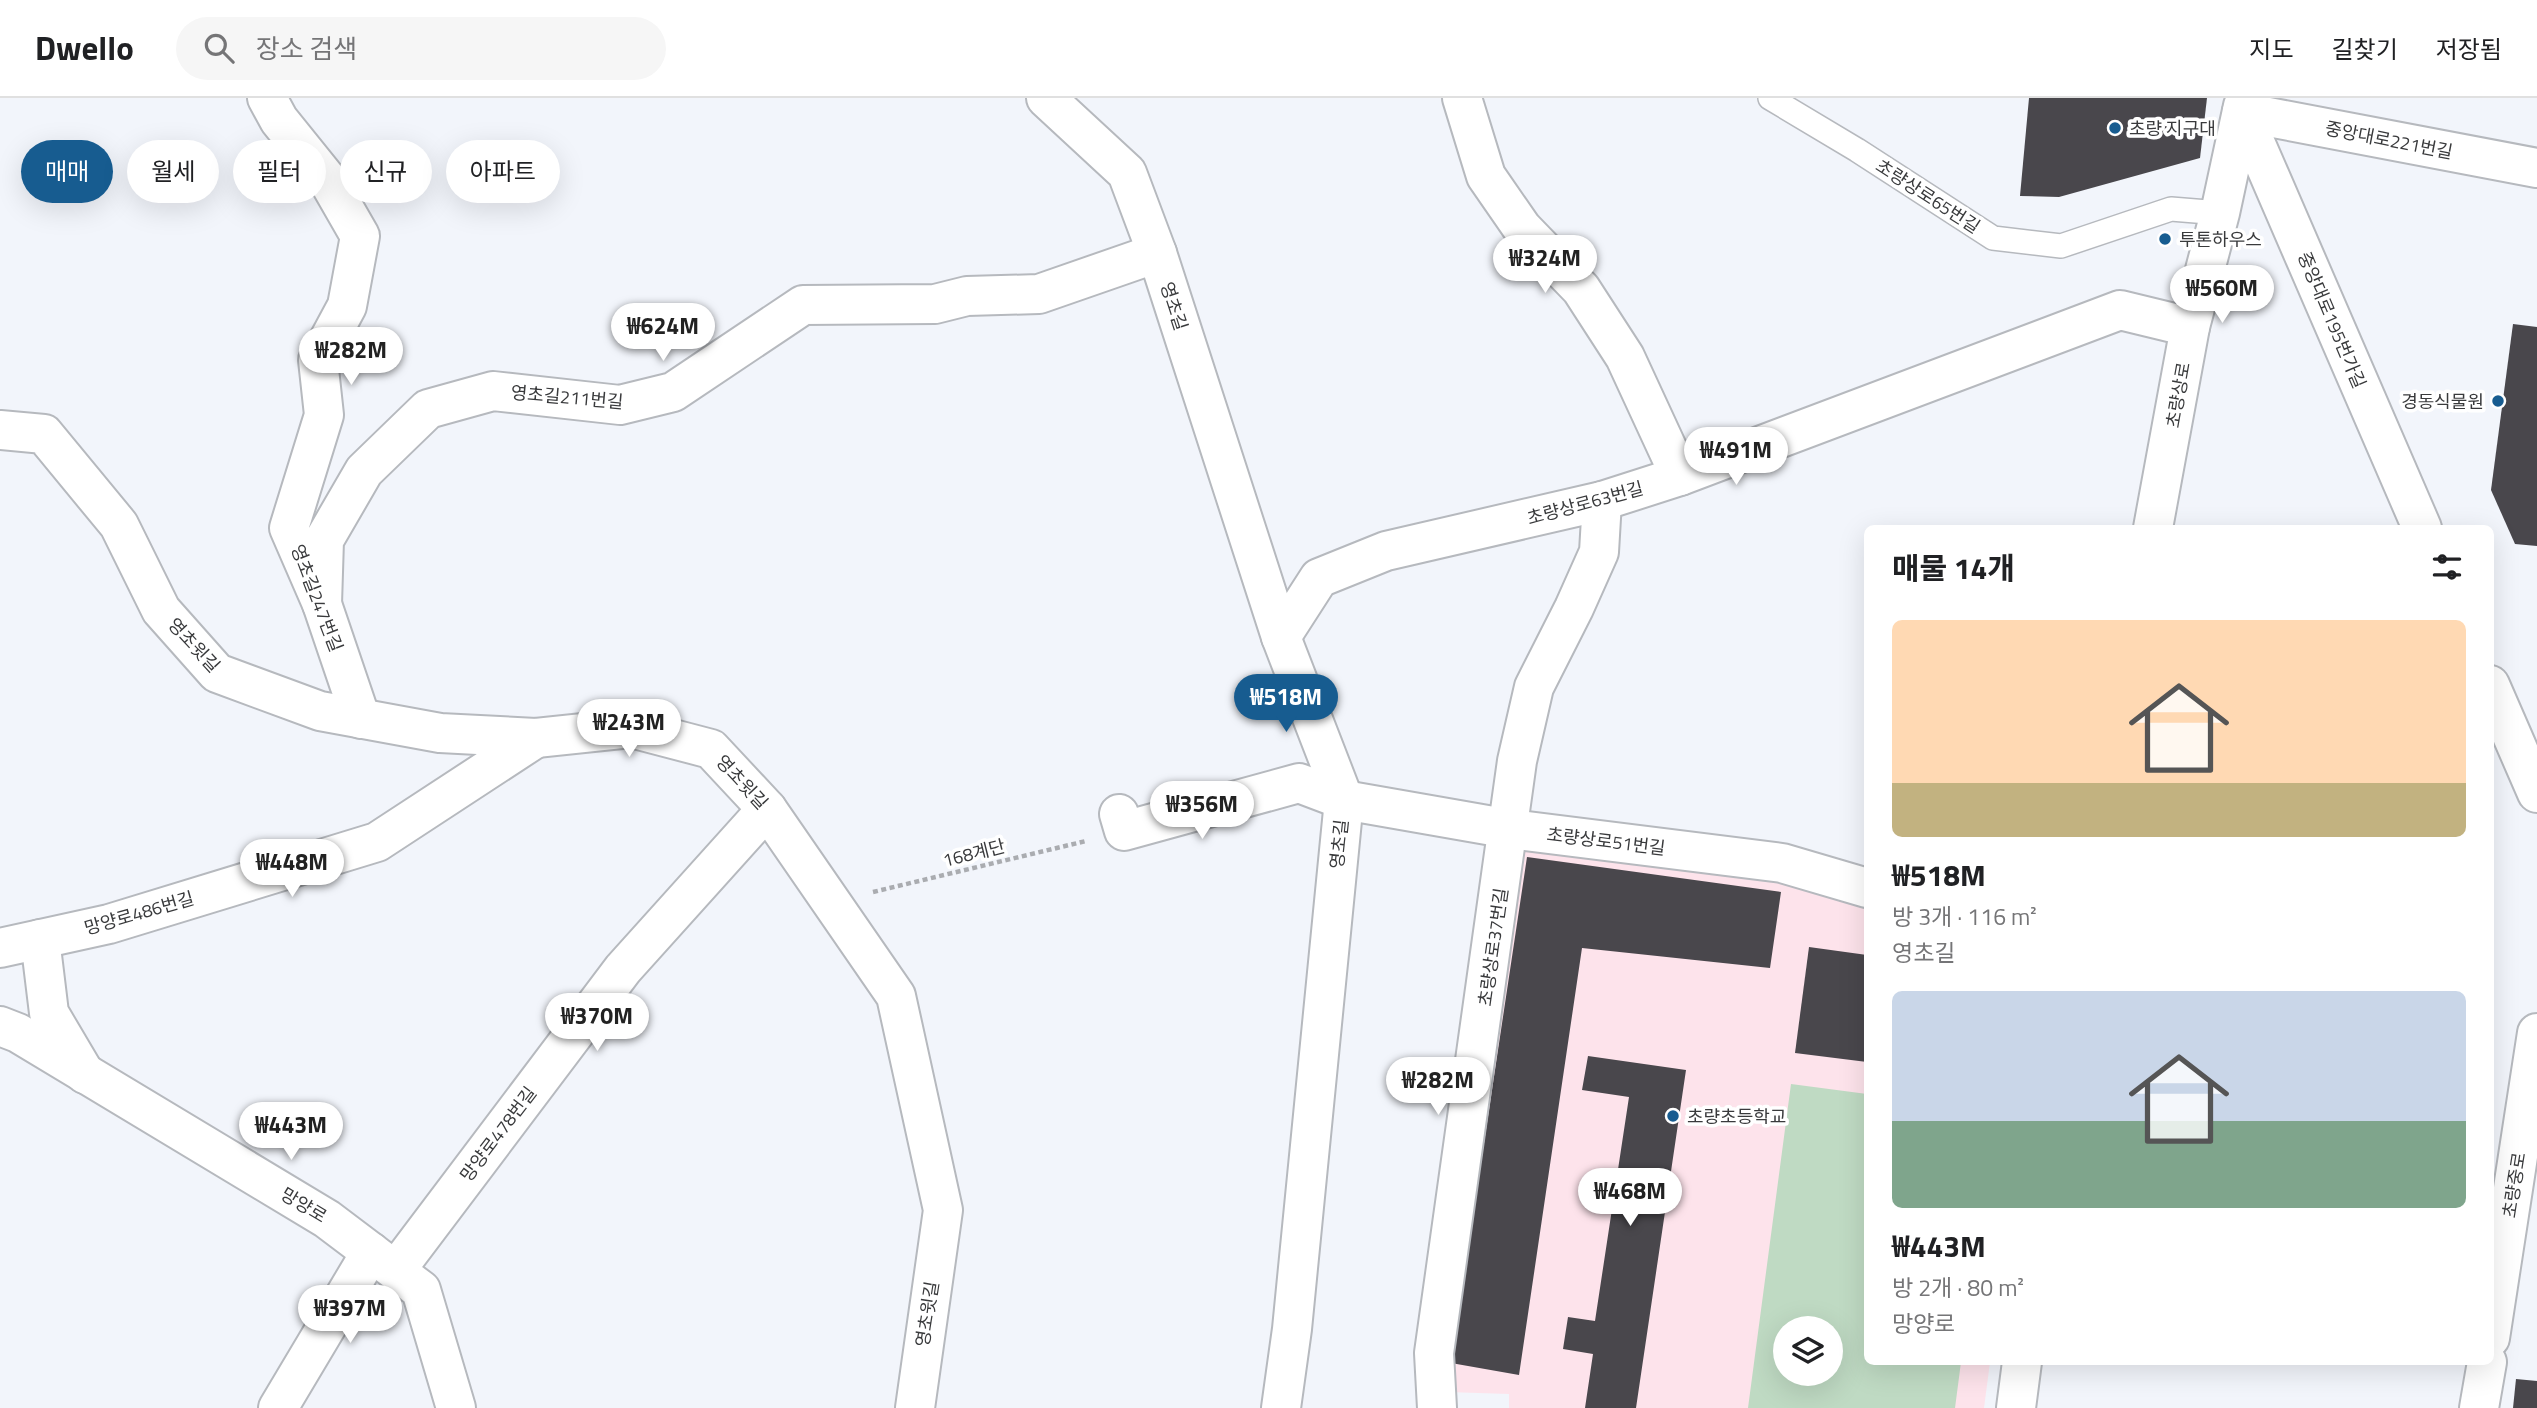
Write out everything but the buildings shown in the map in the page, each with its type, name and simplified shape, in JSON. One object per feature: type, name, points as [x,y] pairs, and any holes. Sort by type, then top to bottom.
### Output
[{"type":"street","name":"영초길247번길","points":[[267,98],[279,120],[329,181],[360,236],[347,306],[318,360],[324,415],[289,528],[322,604],[361,719]]},
{"type":"street","points":[[1462,98],[1486,176],[1522,228],[1581,289],[1625,357],[1680,476]]},
{"type":"street","name":"영초길","points":[[1055,101],[1127,173],[1157,253],[1281,637],[1344,800],[1292,1329],[1281,1408]]},
{"type":"street","name":"초량상로","points":[[2154,525],[2190,327],[2220,213],[2243,105]]},
{"type":"street","name":"중앙대로221번길","points":[[2243,105],[2537,168]]},
{"type":"street","name":"중앙대로195번가길","points":[[2243,105],[2421,525]]},
{"type":"street","name":"영초길211번길","points":[[322,604],[324,540],[364,471],[428,409],[493,390],[621,405],[673,391],[803,305],[935,304],[967,296],[1039,294],[1157,253]]},
{"type":"street","name":"초량상로63번길","points":[[1281,637],[1319,578],[1386,551],[1602,501],[1680,476],[2120,310],[2190,327]]},
{"type":"street","name":"영초윗길","points":[[0,430],[44,434],[120,525],[161,610],[217,673],[320,711],[440,733],[536,738],[631,728],[711,749],[767,809],[896,996],[943,1210],[915,1408]]},
{"type":"street","name":"초량상로37번길","points":[[1437,1408],[1434,1353],[1510,829],[1517,761],[1534,687],[1599,552],[1602,501]]},
{"type":"street","points":[[2494,694],[2537,793]]},
{"type":"street","name":"망양로486번길","points":[[0,948],[109,924],[377,842],[536,738]]},
{"type":"street","name":"초량상로51번길","points":[[1121,823],[1300,783],[1344,800],[1510,829],[1782,863],[1864,887]]},
{"type":"street","name":"망양로478번길","points":[[278,1408],[384,1261],[623,969],[767,809]]},
{"type":"street","points":[[40,939],[50,1013],[85,1074]]},
{"type":"street","name":"망양로","points":[[0,1026],[18,1033],[327,1219],[421,1290],[456,1408]]},
{"type":"street","name":"초량중로","points":[[2494,1312],[2537,1033]]},
{"type":"street","points":[[2016,1408],[2022,1365]]},
{"type":"street","points":[[2479,1408],[2486,1365]]},
{"type":"lane","name":"초량상로65번길","points":[[1770,98],[1857,150],[1993,238],[2061,246],[2171,209],[2220,213]]},
{"type":"path","name":"168계단","points":[[832,902],[1121,823]]},
{"type":"shaded area","name":"초량초등학교","points":[[1522,848],[1810,887],[1864,902],[1864,1365],[1990,1365],[1984,1408],[1509,1408],[1509,1394],[1447,1392]]},
{"type":"green space","points":[[1791,1084],[1864,1094],[1864,1365],[1961,1365],[1955,1408],[1748,1408]]},
{"type":"place","name":"초량 지구대","points":[[2115,128]]},
{"type":"place","name":"투톤하우스","points":[[2165,239]]},
{"type":"place","name":"경동식물원","points":[[2498,401]]},
{"type":"place","name":"초량초등학교","points":[[1673,1116]]}]
